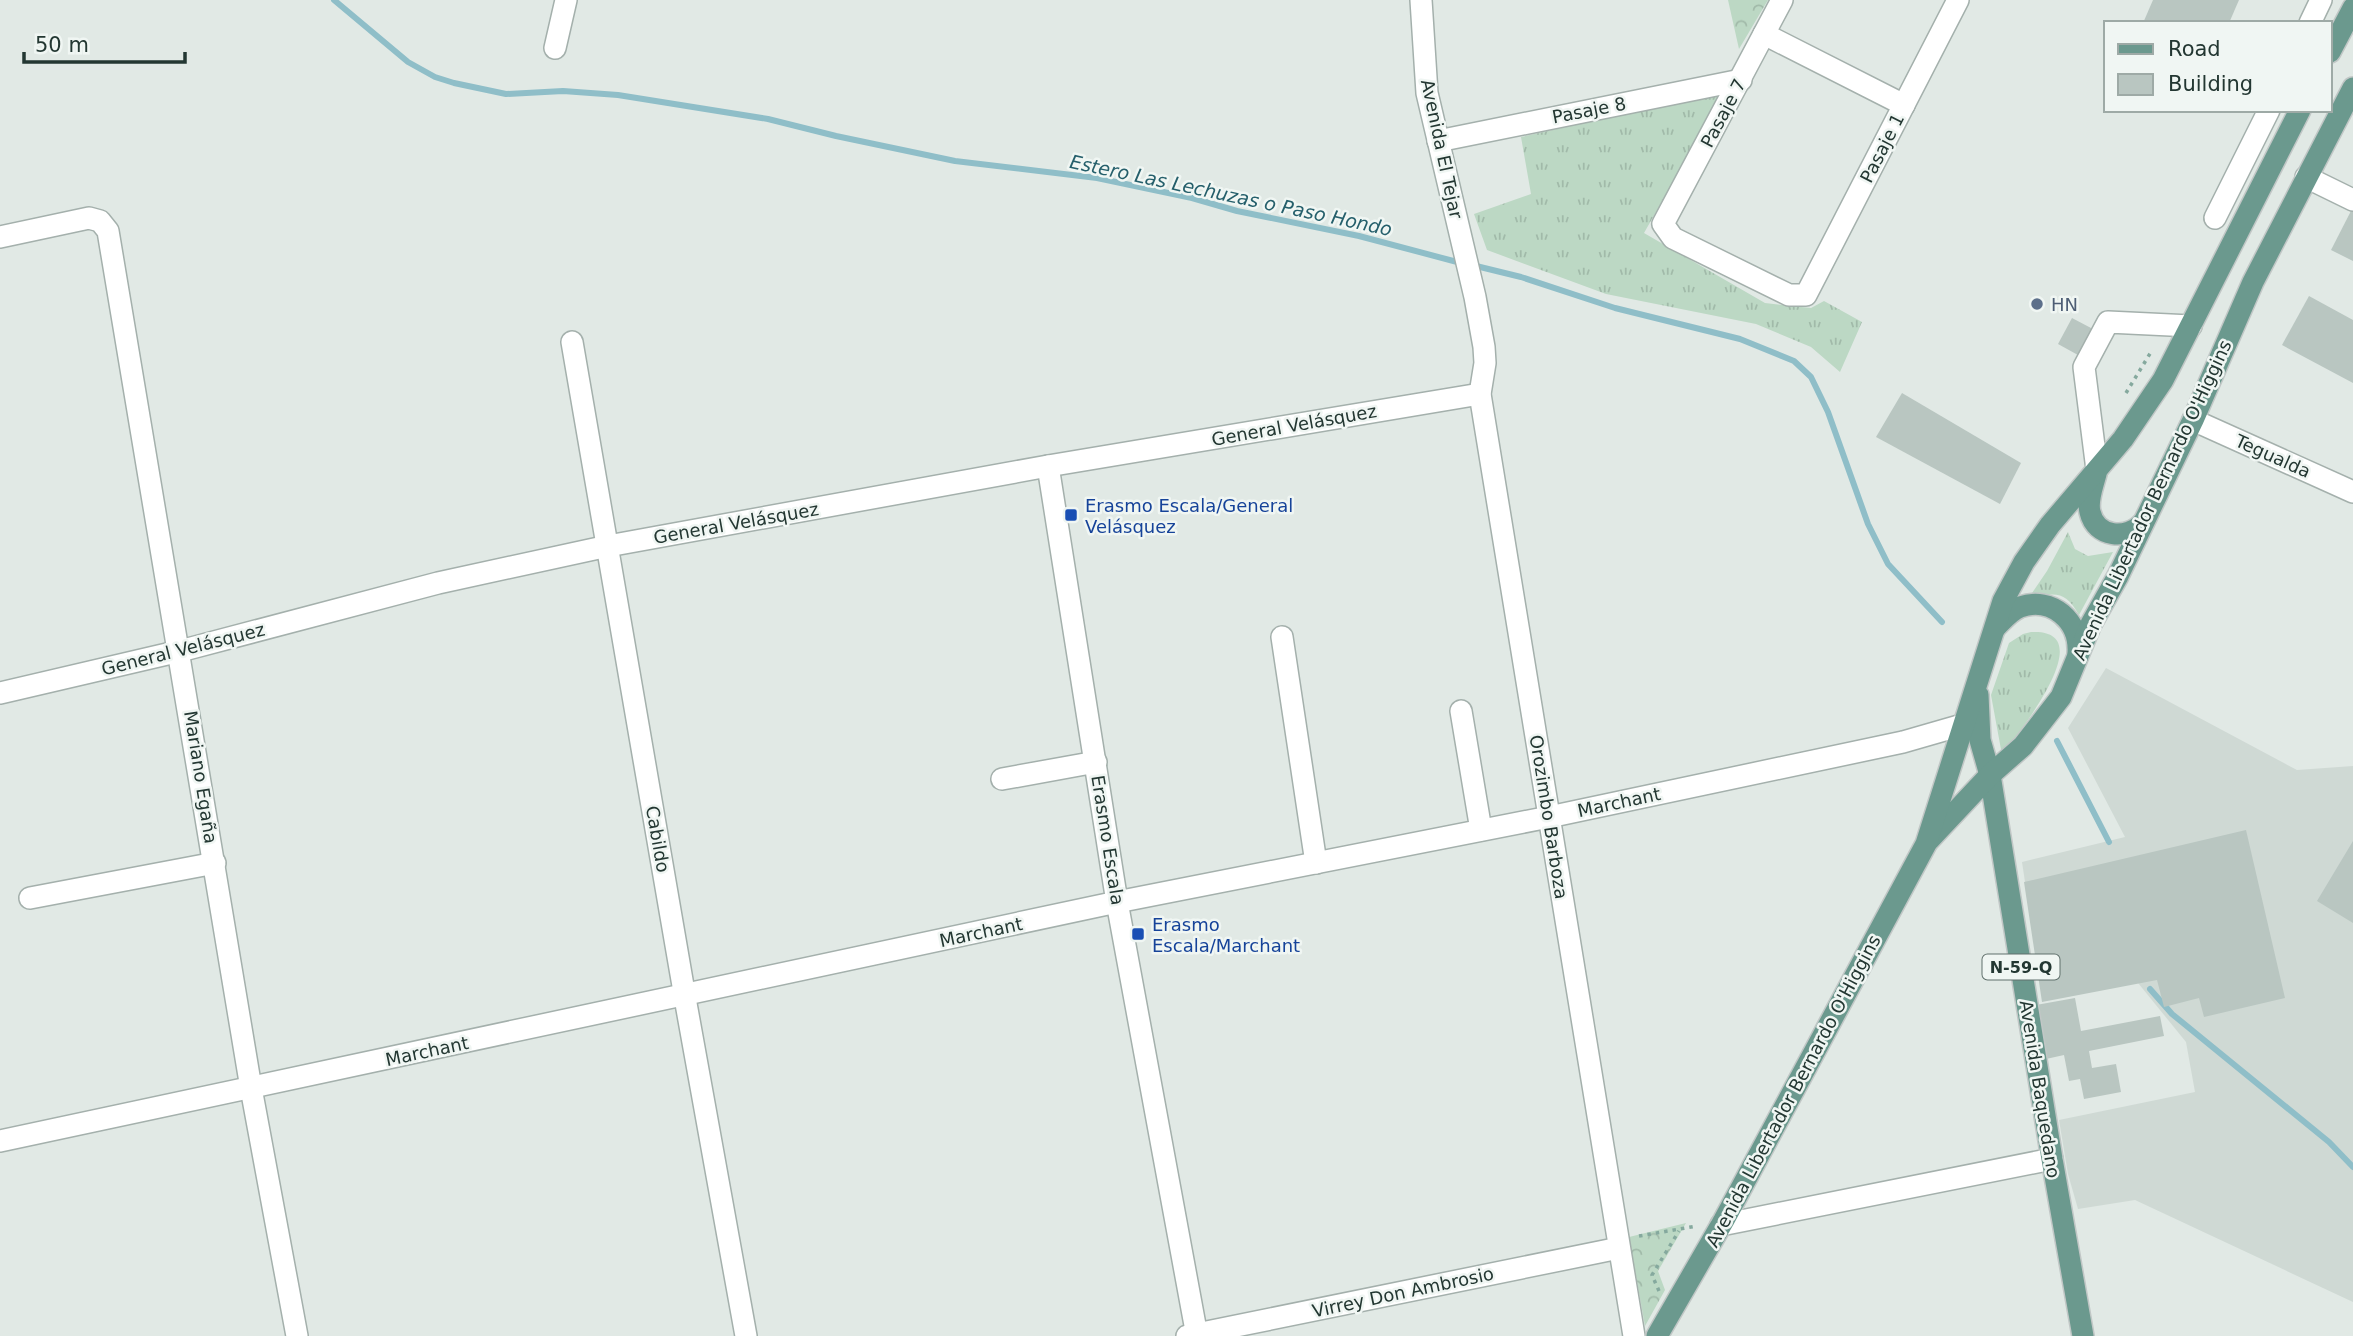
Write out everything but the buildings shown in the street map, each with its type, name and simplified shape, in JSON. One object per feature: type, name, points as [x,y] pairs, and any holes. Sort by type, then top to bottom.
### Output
[{"type":"main road","points":[[2332,48],[2353,8]]},
{"type":"main road","name":"Avenida Libertador Bernardo O'Higgins","points":[[1926,844],[1990,775],[2023,747],[2060,697],[2091,624],[2193,420],[2253,282],[2353,88]]},
{"type":"main road","name":"Avenida Libertador Bernardo O'Higgins","points":[[1657,1336],[1722,1222],[1926,844],[2003,601],[2024,562],[2058,514],[2097,470],[2163,380],[2299,112]]},
{"type":"main road","points":[[2097,470],[2089,503],[2093,520],[2099,527],[2105,532],[2122,535],[2137,529],[2143,523]]},
{"type":"main road","points":[[1993,631],[2012,611],[2022,607],[2043,605],[2054,608],[2069,620],[2078,636],[2078,655]]},
{"type":"main road","name":"Avenida Baquedano","points":[[1980,675],[1980,740],[1990,775],[2083,1336]]},
{"type":"street","points":[[555,48],[566,0]]},
{"type":"street","name":"Avenida El Tejar","points":[[1422,0],[1427,93],[1475,297]]},
{"type":"street","name":"Pasaje 7","points":[[1782,0],[1663,224],[1673,238],[1685,244],[1789,295],[1806,295]]},
{"type":"street","name":"Pasaje 1","points":[[1806,295],[1958,0]]},
{"type":"street","points":[[2312,21],[2321,0]]},
{"type":"street","points":[[1763,34],[1903,105]]},
{"type":"street","name":"Pasaje 8","points":[[1438,141],[1741,80]]},
{"type":"street","points":[[2215,218],[2268,112]]},
{"type":"street","points":[[2306,177],[2353,200]]},
{"type":"street","points":[[2233,184],[2253,200]]},
{"type":"street","name":"Mariano Egaña","points":[[0,237],[95,218],[108,231],[110,237],[251,1088],[297,1336]]},
{"type":"street","name":"Orozimbo Barboza","points":[[1475,297],[1485,363],[1480,394],[1634,1336]]},
{"type":"street","points":[[2097,470],[2084,367],[2108,322],[2192,326]]},
{"type":"street","name":"Cabildo","points":[[572,342],[747,1336]]},
{"type":"street","name":"General Velásquez","points":[[0,693],[180,651],[438,583],[608,546],[1048,466],[1480,394]]},
{"type":"street","name":"Tegualda","points":[[2193,420],[2353,492]]},
{"type":"street","name":"Erasmo Escala","points":[[1048,466],[1117,902],[1194,1335]]},
{"type":"street","points":[[1282,637],[1316,863]]},
{"type":"street","points":[[1461,711],[1481,830]]},
{"type":"street","name":"Marchant","points":[[0,1142],[1117,902],[1549,817],[1903,742],[1962,725]]},
{"type":"street","points":[[1002,779],[1096,762]]},
{"type":"street","points":[[30,898],[215,863]]},
{"type":"street","points":[[1722,1222],[2052,1158]]},
{"type":"street","name":"Virrey Don Ambrosio","points":[[1194,1335],[1619,1248]]},
{"type":"path","points":[[1642,1237],[1722,1222]]},
{"type":"path","points":[[1653,1302],[1660,1292],[1652,1275],[1679,1230]]},
{"type":"shaded area","points":[[2106,668],[2297,770],[2353,766],[2353,1302],[2135,1200],[2078,1209],[2068,1174],[2059,1120],[2195,1092],[2186,1042],[2134,978],[2042,995],[2022,862],[2125,837],[2068,728]]},
{"type":"green space","points":[[1728,0],[1768,0],[1739,49]]},
{"type":"green space","points":[[1724,92],[1644,233],[1765,303],[1811,308],[1824,301],[1862,322],[1840,372],[1811,347],[1756,324],[1606,294],[1487,250],[1474,214],[1531,194],[1521,137]]},
{"type":"green space","points":[[2068,532],[2075,549],[2088,556],[2113,552],[2079,615],[2069,601],[2058,595],[2028,599]]},
{"type":"green space","points":[[2031,632],[2051,635],[2059,647],[2058,664],[2037,706],[2002,755],[1991,695],[2009,643]]},
{"type":"green space","points":[[1686,1223],[1658,1271],[1665,1290],[1645,1326],[1629,1237]]},
{"type":"waterway","name":"Estero Las Lechuzas o Paso Hondo","points":[[334,0],[408,62],[435,77],[454,83],[506,94],[563,91],[618,95],[768,119],[955,161],[1097,178],[1359,236],[1461,263]]},
{"type":"waterway","name":"Estero Las Lechuzas o Paso Hondo","points":[[1472,265],[1521,277],[1615,308],[1740,339],[1794,361],[1811,377],[1828,412],[1868,524],[1888,564],[1942,622]]},
{"type":"waterway","name":"Estero Las Lechuzas o Paso Hondo","points":[[2057,741],[2109,842]]},
{"type":"waterway","name":"Estero Las Lechuzas o Paso Hondo","points":[[2150,989],[2172,1014],[2329,1142],[2353,1167]]},
{"type":"place","name":"HN","points":[[2037,304]]},
{"type":"place","name":"Erasmo Escala/General Velásquez","points":[[1071,515]]},
{"type":"place","name":"Erasmo Escala/Marchant","points":[[1138,934]]}]
